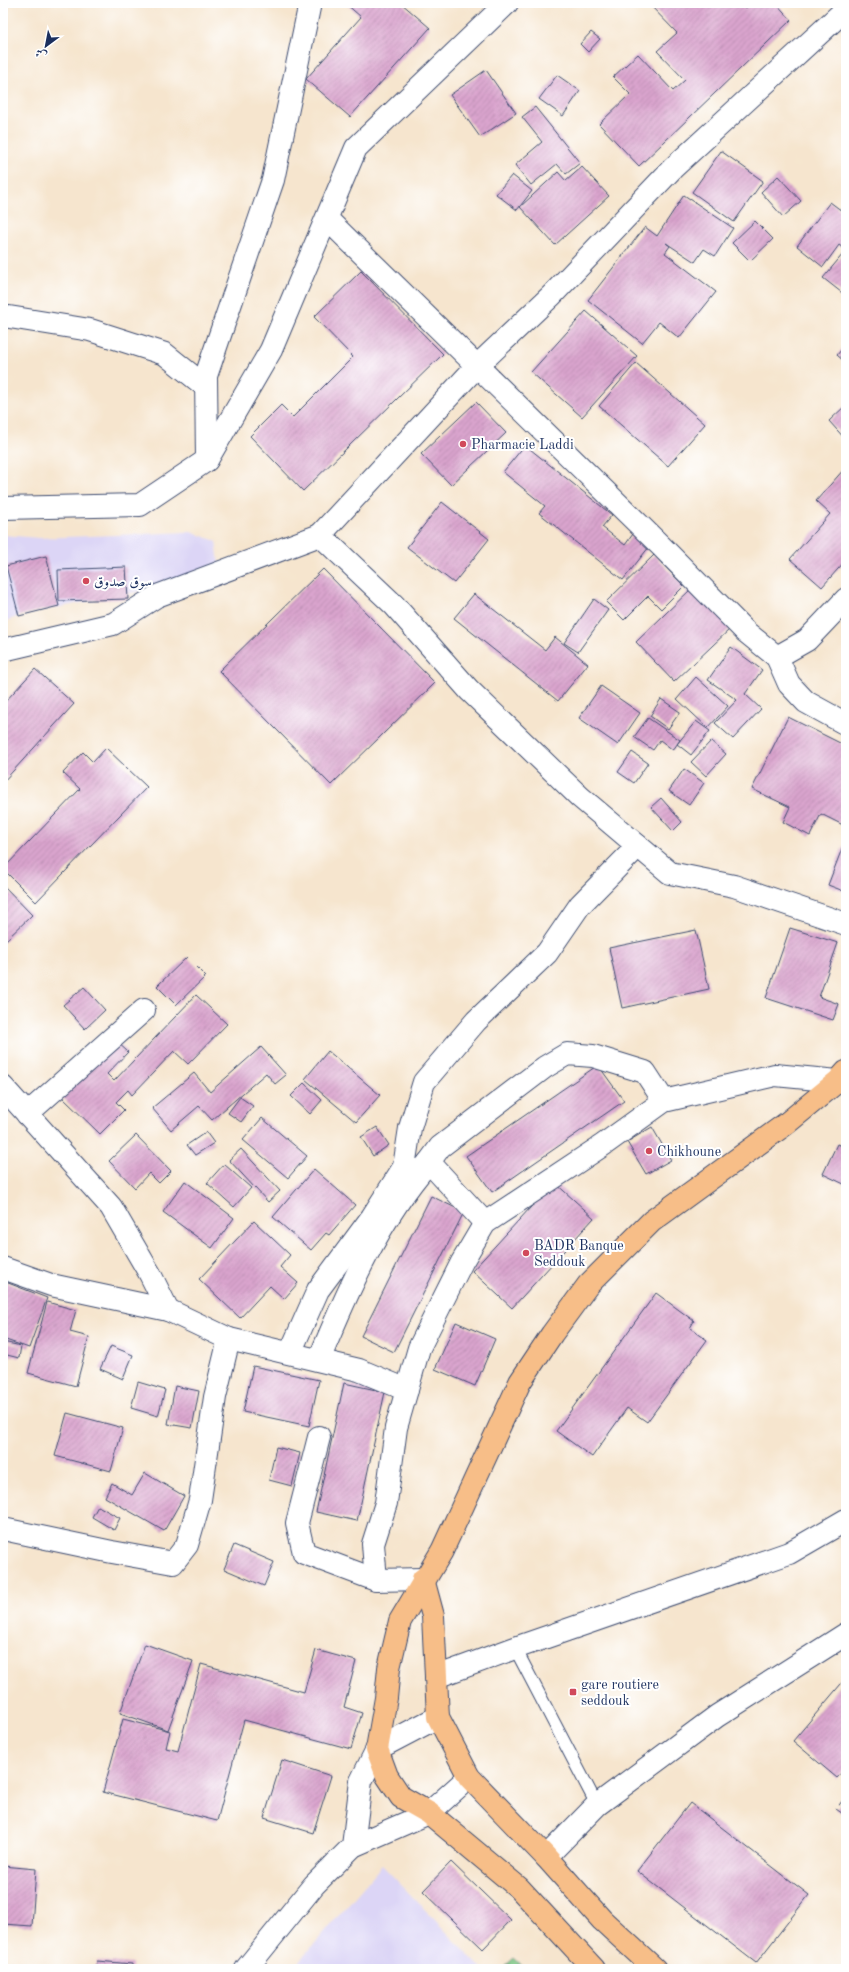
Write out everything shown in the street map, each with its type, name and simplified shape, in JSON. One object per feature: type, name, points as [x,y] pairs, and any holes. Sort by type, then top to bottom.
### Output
[{"type":"main road","points":[[594,1969],[519,1888],[429,1813],[401,1797],[387,1776],[377,1749],[386,1698],[389,1668],[400,1621],[442,1551],[520,1382],[552,1334],[588,1286],[652,1221],[787,1123],[842,1076]]},
{"type":"main road","points":[[424,1579],[433,1616],[438,1716],[469,1777],[546,1857],[602,1920],[655,1969]]},
{"type":"street","points":[[207,460],[206,376],[273,180],[310,3]]},
{"type":"street","points":[[3,508],[140,505],[207,460],[271,350],[356,148],[507,3]]},
{"type":"street","points":[[3,650],[113,624],[157,596],[320,535],[477,366],[552,295],[673,168],[846,9]]},
{"type":"street","points":[[327,219],[661,546],[746,632],[777,657],[789,684],[806,702],[846,724]]},
{"type":"street","points":[[3,316],[90,330],[165,354],[206,387]]},
{"type":"street","points":[[320,535],[394,605],[469,690],[580,796],[670,873],[734,886],[846,924]]},
{"type":"street","points":[[777,657],[807,640],[846,599]]},
{"type":"street","points":[[290,1353],[318,1290],[372,1217],[404,1167],[410,1128],[424,1082],[476,1021],[547,953],[580,905],[638,846]]},
{"type":"street","points":[[27,1114],[144,1010]]},
{"type":"street","points":[[319,1360],[343,1302],[371,1245],[413,1180],[440,1147],[545,1067],[567,1054],[594,1056],[645,1072],[664,1101]]},
{"type":"street","points":[[376,1580],[373,1544],[386,1503],[396,1428],[407,1390],[420,1348],[462,1262],[485,1223],[597,1149],[664,1101],[774,1075],[842,1076]]},
{"type":"street","points":[[3,1087],[111,1207],[150,1274],[168,1310]]},
{"type":"street","points":[[429,1162],[485,1223]]},
{"type":"street","points":[[3,1268],[51,1285],[168,1310],[229,1339],[359,1370],[407,1390]]},
{"type":"street","points":[[3,1529],[112,1552],[173,1562],[187,1545],[200,1500],[215,1397],[229,1339]]},
{"type":"street","points":[[319,1437],[297,1523],[304,1553],[376,1580],[424,1579]]},
{"type":"street","points":[[436,1677],[789,1553],[846,1520]]},
{"type":"street","points":[[546,1857],[597,1805],[717,1716],[846,1634]]},
{"type":"street","points":[[354,1846],[361,1781],[377,1749],[438,1716]]},
{"type":"street","points":[[246,1969],[314,1885],[354,1846],[429,1813],[469,1777]]},
{"type":"lane","points":[[515,1648],[597,1805]]},
{"type":"shaded area","name":"سوق صدوق","points":[[191,532],[216,541],[219,563],[141,591],[25,614],[3,622],[3,535],[39,538]]},
{"type":"shaded area","points":[[382,1865],[482,1969],[293,1969]]},
{"type":"green space","points":[[514,1958],[526,1969],[502,1969]]},
{"type":"building","points":[[345,3],[401,3],[430,28],[350,117],[306,79],[361,17]]},
{"type":"building","points":[[648,3],[741,3],[746,8],[751,3],[776,3],[791,20],[639,166],[599,124],[630,94],[613,77],[638,54],[673,91],[685,80],[657,51],[677,33]]},
{"type":"building","points":[[591,32],[600,39],[588,52],[580,44]]},
{"type":"building","points":[[486,70],[516,113],[480,137],[450,95]]},
{"type":"building","points":[[557,75],[580,91],[563,116],[539,99]]},
{"type":"building","points":[[535,107],[580,163],[566,174],[557,164],[531,185],[515,165],[542,142],[522,117]]},
{"type":"building","points":[[721,151],[763,181],[734,222],[692,192]]},
{"type":"building","points":[[582,167],[609,196],[555,245],[520,207],[558,172],[566,181]]},
{"type":"building","points":[[512,175],[532,191],[517,210],[496,194]]},
{"type":"building","points":[[778,176],[801,201],[783,217],[761,192]]},
{"type":"building","points":[[684,195],[733,228],[715,256],[704,249],[695,262],[666,243],[670,246],[665,253],[716,292],[679,338],[659,322],[642,343],[588,300],[645,227],[657,236]]},
{"type":"building","points":[[830,202],[846,214],[846,250],[839,245],[823,267],[797,246]]},
{"type":"building","points":[[755,221],[773,239],[750,261],[732,243]]},
{"type":"building","points":[[843,254],[846,257],[846,296],[823,278]]},
{"type":"building","points":[[361,271],[443,354],[303,491],[250,436],[281,405],[293,417],[353,357],[314,317]]},
{"type":"building","points":[[586,311],[637,356],[582,417],[531,372]]},
{"type":"building","points":[[846,344],[846,363],[837,355]]},
{"type":"building","points":[[636,363],[705,424],[668,466],[599,406]]},
{"type":"building","name":"Pharmacie Laddi","points":[[476,402],[506,433],[451,485],[421,454]]},
{"type":"building","points":[[846,405],[846,440],[829,421]]},
{"type":"building","points":[[525,445],[612,515],[602,527],[625,545],[633,534],[649,547],[623,580],[539,513],[545,506],[503,472]]},
{"type":"building","points":[[845,468],[846,560],[822,587],[790,559],[830,514],[816,501]]},
{"type":"building","points":[[442,502],[489,539],[454,583],[407,547]]},
{"type":"building","points":[[654,555],[684,586],[661,609],[648,596],[624,620],[606,602]]},
{"type":"building","points":[[46,556],[59,606],[19,616],[6,566]]},
{"type":"building","points":[[126,567],[128,599],[59,601],[58,570]]},
{"type":"building","points":[[323,569],[435,683],[331,785],[219,671]]},
{"type":"building","points":[[692,588],[731,628],[674,682],[636,642]]},
{"type":"building","points":[[474,594],[545,650],[555,637],[588,664],[558,701],[454,618]]},
{"type":"building","points":[[594,599],[608,610],[578,652],[564,643]]},
{"type":"building","points":[[731,647],[762,670],[745,694],[761,709],[733,739],[715,723],[737,700],[708,680]]},
{"type":"building","points":[[35,669],[74,704],[3,782],[3,704]]},
{"type":"building","points":[[696,677],[728,706],[708,728],[677,699]]},
{"type":"building","points":[[601,686],[640,713],[618,745],[579,718]]},
{"type":"building","points":[[661,699],[680,712],[668,729],[650,716]]},
{"type":"building","points":[[788,717],[846,746],[845,826],[821,814],[810,836],[783,822],[790,807],[752,789]]},
{"type":"building","points":[[648,718],[680,740],[673,750],[660,740],[653,750],[634,737]]},
{"type":"building","points":[[696,721],[710,731],[691,755],[677,744]]},
{"type":"building","points":[[711,741],[726,754],[706,776],[691,762]]},
{"type":"building","points":[[106,748],[147,787],[36,902],[3,869],[80,789],[63,773],[83,752],[93,762]]},
{"type":"building","points":[[632,752],[648,763],[634,783],[618,772]]},
{"type":"building","points":[[684,769],[704,783],[689,805],[669,791]]},
{"type":"building","points":[[661,798],[682,822],[673,831],[651,807]]},
{"type":"building","points":[[843,846],[846,847],[846,892],[828,885]]},
{"type":"building","points":[[3,885],[32,915],[4,942],[3,941]]},
{"type":"building","points":[[790,928],[838,943],[819,997],[839,1004],[833,1020],[766,998]]},
{"type":"building","points":[[696,930],[709,989],[622,1008],[609,948]]},
{"type":"building","points":[[187,957],[206,976],[176,1005],[157,986]]},
{"type":"building","points":[[84,987],[105,1010],[85,1029],[63,1005]]},
{"type":"building","points":[[196,995],[227,1024],[188,1064],[174,1051],[132,1095],[128,1090],[116,1102],[124,1110],[100,1134],[62,1097],[116,1041],[128,1052],[107,1074],[114,1081]]},
{"type":"building","points":[[261,1047],[286,1075],[275,1084],[266,1073],[212,1120],[199,1106],[171,1130],[152,1108],[194,1073],[210,1092]]},
{"type":"building","points":[[328,1051],[380,1095],[356,1122],[305,1079]]},
{"type":"building","points":[[598,1065],[624,1101],[492,1192],[466,1156]]},
{"type":"building","points":[[304,1083],[322,1100],[310,1114],[291,1096]]},
{"type":"building","points":[[240,1097],[253,1106],[241,1122],[228,1113]]},
{"type":"building","points":[[262,1118],[307,1156],[288,1178],[243,1140]]},
{"type":"building","points":[[377,1127],[389,1145],[373,1156],[361,1137]]},
{"type":"building","name":"Chikhoune","points":[[652,1127],[671,1160],[646,1174],[627,1142]]},
{"type":"building","points":[[206,1132],[214,1143],[195,1155],[187,1145]]},
{"type":"building","points":[[136,1135],[171,1171],[159,1183],[149,1173],[135,1188],[109,1161]]},
{"type":"building","points":[[837,1144],[845,1147],[846,1144],[846,1185],[823,1174]]},
{"type":"building","points":[[241,1149],[280,1191],[268,1202],[229,1160]]},
{"type":"building","points":[[224,1164],[251,1188],[234,1207],[207,1183]]},
{"type":"building","points":[[314,1169],[355,1205],[329,1235],[326,1233],[311,1250],[273,1217]]},
{"type":"building","points":[[185,1181],[234,1218],[212,1248],[163,1212]]},
{"type":"building","name":"BADR Banque Seddouk","points":[[554,1182],[594,1218],[512,1308],[472,1271]]},
{"type":"building","points":[[431,1196],[464,1212],[394,1352],[361,1336]]},
{"type":"building","points":[[254,1221],[290,1255],[280,1267],[298,1283],[284,1299],[270,1286],[240,1318],[199,1279]]},
{"type":"building","points":[[3,1281],[47,1298],[29,1348],[3,1339]]},
{"type":"building","points":[[656,1293],[694,1321],[690,1328],[707,1340],[647,1422],[627,1408],[592,1457],[556,1431]]},
{"type":"building","points":[[47,1302],[76,1310],[70,1332],[89,1337],[76,1386],[28,1373]]},
{"type":"building","points":[[456,1322],[495,1339],[475,1386],[435,1369]]},
{"type":"building","points":[[3,1342],[21,1346],[19,1358],[3,1354]]},
{"type":"building","points":[[111,1346],[133,1355],[123,1379],[100,1369]]},
{"type":"building","points":[[253,1366],[319,1380],[309,1426],[243,1412]]},
{"type":"building","points":[[138,1382],[165,1390],[158,1416],[131,1408]]},
{"type":"building","points":[[344,1383],[385,1392],[357,1521],[316,1512]]},
{"type":"building","points":[[175,1386],[199,1391],[192,1428],[168,1424]]},
{"type":"building","points":[[67,1413],[123,1428],[111,1471],[55,1456]]},
{"type":"building","points":[[276,1447],[300,1453],[292,1486],[269,1480]]},
{"type":"building","points":[[145,1473],[184,1496],[164,1531],[105,1497],[112,1483],[132,1495]]},
{"type":"building","points":[[98,1506],[120,1518],[114,1530],[92,1517]]},
{"type":"building","points":[[234,1545],[274,1562],[264,1586],[224,1569]]},
{"type":"building","points":[[145,1644],[193,1661],[168,1730],[120,1713]]},
{"type":"building","points":[[316,1650],[356,1661],[344,1707],[362,1713],[351,1749],[244,1720],[217,1821],[103,1792],[123,1719],[170,1731],[166,1748],[178,1751],[201,1664],[304,1692]]},
{"type":"building","points":[[846,1678],[846,1768],[837,1778],[793,1741]]},
{"type":"building","points":[[282,1760],[331,1776],[313,1833],[264,1818]]},
{"type":"building","points":[[846,1796],[846,1816],[836,1809]]},
{"type":"building","points":[[690,1803],[809,1895],[756,1963],[637,1871]]},
{"type":"building","points":[[451,1862],[511,1920],[483,1949],[423,1891]]},
{"type":"building","points":[[3,1866],[36,1869],[32,1926],[3,1924]]},
{"type":"building","points":[[97,1961],[132,1964],[132,1969],[96,1969]]},
{"type":"place","name":"Pharmacie Laddi","points":[[463,444]]},
{"type":"place","name":"سوق صدوق","points":[[86,581]]},
{"type":"place","name":"Chikhoune","points":[[649,1151]]},
{"type":"place","name":"BADR Banque Seddouk","points":[[526,1253]]},
{"type":"place","name":"gare routiere seddouk","points":[[573,1692]]}]
